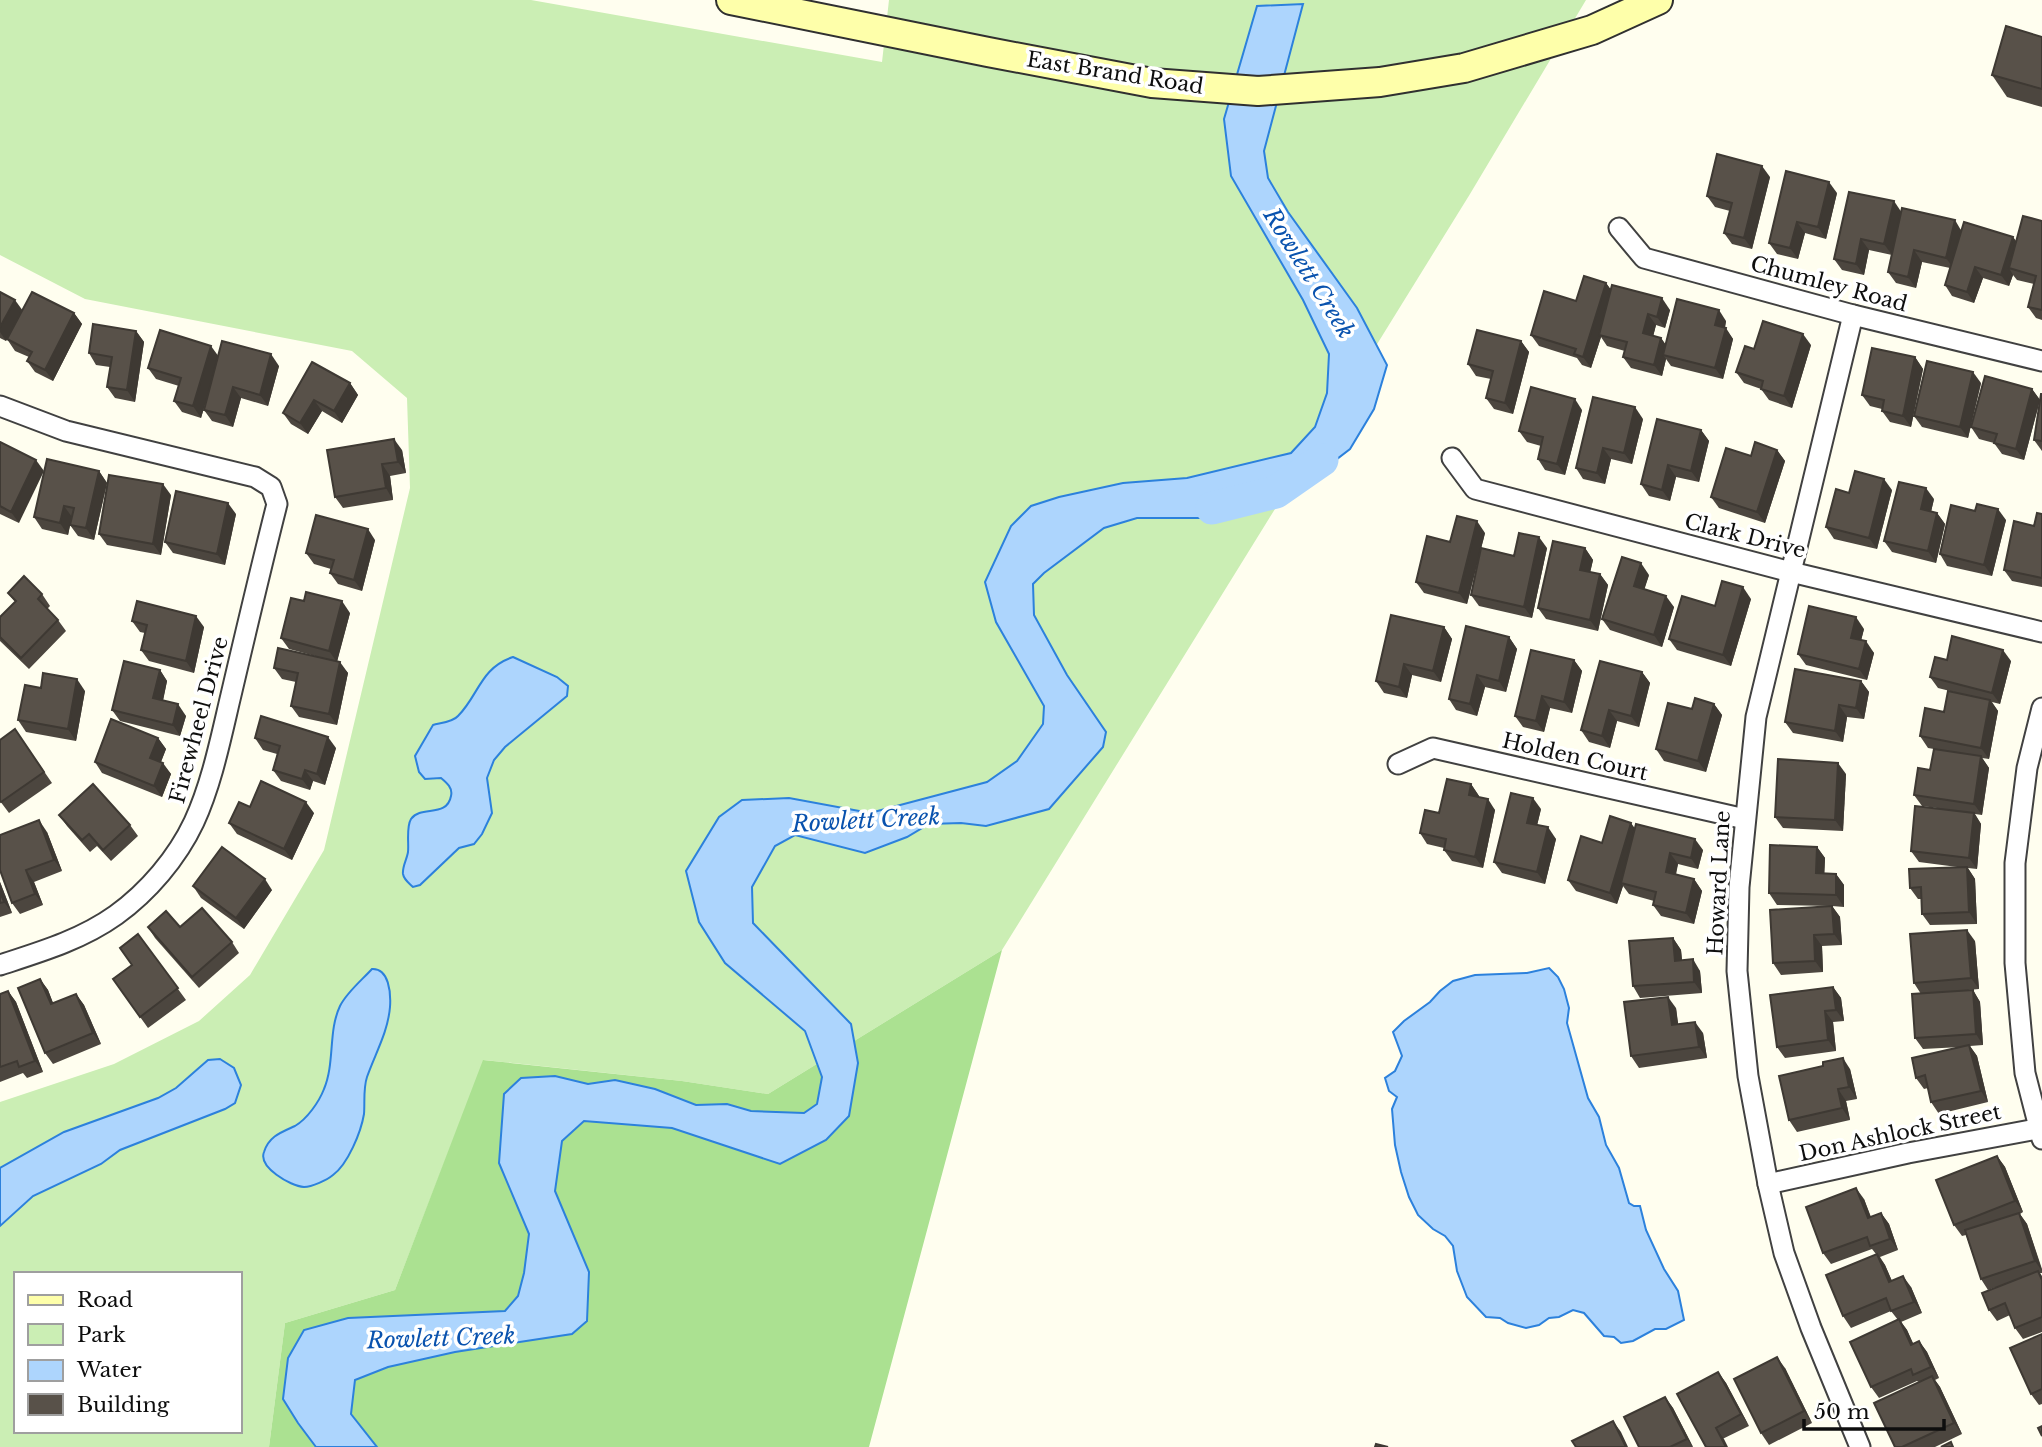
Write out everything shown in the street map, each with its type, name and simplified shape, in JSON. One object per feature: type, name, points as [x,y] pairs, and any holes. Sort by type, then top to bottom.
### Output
[{"type":"main road","name":"East Brand Road","points":[[732,0],[1152,83],[1258,91],[1380,82],[1464,68],[1592,30],[1658,0]]},
{"type":"street","name":"Chumley Road","points":[[1619,228],[1643,258],[1853,315],[2042,361]]},
{"type":"street","name":"Howard Lane","points":[[1853,315],[1756,717],[1739,887],[1737,971],[1748,1076],[1768,1184],[1788,1265],[1860,1447]]},
{"type":"street","name":"Firewheel Drive","points":[[0,406],[66,432],[255,477],[271,488],[277,504],[222,733],[204,797],[181,846],[164,868],[118,914],[88,933],[54,948],[0,965]]},
{"type":"street","name":"Clark Drive","points":[[1452,458],[1475,489],[1791,572],[2042,632]]},
{"type":"street","points":[[2041,1132],[2025,1073],[2015,963],[2015,863],[2027,768],[2042,708]]},
{"type":"street","name":"Holden Court","points":[[1398,764],[1433,748],[1745,819]]},
{"type":"street","name":"Don Ashlock Street","points":[[1768,1184],[1908,1153],[2041,1132]]},
{"type":"green space","points":[[0,0],[531,0],[882,62],[889,0],[1586,0],[1470,194],[1002,950],[768,1094],[682,1081],[484,1060],[395,1290],[285,1323],[269,1447],[0,1447],[0,1102],[114,1064],[199,1021],[250,975],[324,850],[410,488],[407,398],[352,351],[85,299],[0,255]]},
{"type":"green space","points":[[1002,950],[869,1447],[269,1447],[285,1323],[395,1290],[483,1060],[682,1081],[768,1094]]},
{"type":"water","points":[[1303,4],[1264,151],[1268,178],[1288,212],[1357,308],[1387,365],[1374,409],[1350,449],[1320,472],[1202,518],[1137,518],[1104,528],[1033,584],[1034,615],[1067,675],[1106,732],[1103,747],[1049,809],[986,826],[961,823],[929,824],[907,837],[865,853],[795,835],[775,846],[752,887],[753,923],[851,1024],[858,1063],[849,1116],[826,1140],[780,1164],[672,1128],[584,1121],[562,1141],[555,1191],[589,1272],[587,1321],[572,1334],[455,1352],[388,1367],[355,1380],[351,1414],[377,1447],[316,1447],[283,1399],[288,1358],[304,1330],[348,1318],[505,1311],[518,1296],[529,1234],[499,1163],[504,1094],[521,1078],[555,1076],[588,1084],[615,1080],[655,1089],[696,1105],[727,1104],[751,1111],[804,1113],[817,1104],[822,1077],[805,1031],[725,963],[699,922],[686,871],[719,817],[742,800],[789,798],[870,813],[987,782],[1017,761],[1043,724],[1044,706],[996,622],[985,582],[1011,526],[1031,506],[1059,497],[1123,483],[1187,478],[1291,453],[1315,427],[1327,393],[1329,354],[1303,300],[1231,176],[1224,119],[1257,6]]},
{"type":"water","points":[[513,657],[557,677],[568,686],[567,696],[505,747],[494,760],[487,778],[492,813],[474,844],[459,848],[420,885],[413,887],[403,874],[408,852],[409,822],[415,815],[444,807],[449,803],[451,793],[449,786],[441,778],[425,779],[419,772],[415,756],[433,725],[456,718],[493,668]]},
{"type":"water","points":[[1549,968],[1564,989],[1569,1008],[1567,1023],[1588,1098],[1599,1117],[1606,1145],[1619,1168],[1629,1203],[1640,1206],[1646,1230],[1664,1269],[1678,1291],[1684,1320],[1666,1329],[1655,1329],[1633,1341],[1621,1343],[1614,1337],[1604,1336],[1584,1313],[1573,1310],[1526,1328],[1500,1318],[1486,1317],[1467,1297],[1457,1271],[1453,1246],[1445,1236],[1418,1215],[1401,1172],[1395,1145],[1392,1109],[1397,1097],[1389,1091],[1385,1078],[1395,1071],[1402,1056],[1393,1032],[1453,981],[1475,975],[1527,973]]},
{"type":"water","points":[[372,969],[378,970],[385,977],[390,1007],[384,1034],[366,1082],[360,1130],[349,1156],[339,1170],[311,1186],[298,1186],[270,1169],[263,1158],[264,1152],[273,1138],[308,1115],[319,1099],[327,1079],[334,1026],[340,1006]]},
{"type":"water","points":[[220,1059],[234,1068],[241,1085],[235,1103],[120,1150],[101,1164],[33,1196],[0,1226],[0,1168],[64,1132],[158,1098],[176,1088],[208,1060]]},
{"type":"building","points":[[2006,26],[2042,37],[2042,89],[1992,75]]},
{"type":"building","points":[[1717,154],[1762,166],[1744,238],[1724,233],[1732,203],[1707,196]]},
{"type":"building","points":[[1786,171],[1829,182],[1818,227],[1797,222],[1790,248],[1769,243]]},
{"type":"building","points":[[1849,192],[1894,201],[1884,244],[1861,239],[1856,264],[1834,259]]},
{"type":"building","points":[[1902,208],[1955,220],[1946,258],[1914,250],[1908,277],[1888,272]]},
{"type":"building","points":[[2023,216],[2042,221],[2042,310],[2028,307],[2036,276],[2009,268]]},
{"type":"building","points":[[1964,222],[2013,237],[2001,275],[1975,267],[1967,292],[1945,285]]},
{"type":"building","points":[[1584,276],[1606,283],[1583,357],[1574,354],[1576,349],[1531,335],[1544,291],[1576,301]]},
{"type":"building","points":[[1612,285],[1662,298],[1657,317],[1648,314],[1643,333],[1661,338],[1654,365],[1623,357],[1627,342],[1599,335]]},
{"type":"building","points":[[0,292],[15,300],[0,327]]},
{"type":"building","points":[[32,292],[74,313],[45,370],[27,361],[32,352],[7,339]]},
{"type":"building","points":[[1677,299],[1719,310],[1715,325],[1726,328],[1715,368],[1663,355]]},
{"type":"building","points":[[1763,321],[1803,334],[1784,396],[1761,389],[1763,381],[1736,372],[1745,346],[1754,349]]},
{"type":"building","points":[[93,324],[136,331],[127,390],[107,387],[112,357],[89,353]]},
{"type":"building","points":[[160,330],[211,346],[193,406],[174,401],[181,378],[148,368]]},
{"type":"building","points":[[1477,330],[1521,341],[1505,403],[1486,398],[1493,371],[1468,364]]},
{"type":"building","points":[[222,341],[271,354],[260,395],[233,387],[225,415],[204,410]]},
{"type":"building","points":[[1872,348],[1915,357],[1903,416],[1882,411],[1884,400],[1862,395]]},
{"type":"building","points":[[1927,361],[1973,372],[1960,427],[1914,416]]},
{"type":"building","points":[[312,362],[350,383],[334,411],[314,400],[300,423],[283,413]]},
{"type":"building","points":[[1985,376],[2032,389],[2016,449],[1994,443],[1997,434],[1971,427]]},
{"type":"building","points":[[1531,387],[1575,399],[1557,464],[1538,459],[1543,437],[1519,431]]},
{"type":"building","points":[[2042,394],[2042,441],[2034,440]]},
{"type":"building","points":[[1593,397],[1635,407],[1624,453],[1603,448],[1597,473],[1576,468]]},
{"type":"building","points":[[1657,419],[1701,430],[1691,471],[1668,465],[1662,490],[1641,484]]},
{"type":"building","points":[[394,439],[398,462],[382,464],[386,488],[335,497],[327,450]]},
{"type":"building","points":[[0,442],[36,460],[11,512],[0,506]]},
{"type":"building","points":[[1755,442],[1777,450],[1757,512],[1711,497],[1726,448],[1751,456]]},
{"type":"building","points":[[47,459],[99,471],[86,528],[70,525],[74,508],[64,506],[60,523],[34,517]]},
{"type":"building","points":[[1855,471],[1884,479],[1869,538],[1826,527],[1836,489],[1849,493]]},
{"type":"building","points":[[109,475],[163,484],[153,544],[99,534]]},
{"type":"building","points":[[1899,482],[1926,488],[1921,509],[1937,513],[1928,551],[1884,541]]},
{"type":"building","points":[[176,491],[228,503],[217,554],[165,542]]},
{"type":"building","points":[[1977,504],[1998,509],[1984,565],[1940,554],[1951,505],[1975,511]]},
{"type":"building","points":[[2037,513],[2042,514],[2042,578],[2004,570],[2014,521],[2034,526]]},
{"type":"building","points":[[316,515],[368,529],[354,580],[330,573],[334,560],[306,553]]},
{"type":"building","points":[[1457,516],[1477,521],[1459,593],[1416,582],[1427,536],[1450,542]]},
{"type":"building","points":[[1519,533],[1539,537],[1524,607],[1471,595],[1481,548],[1514,556]]},
{"type":"building","points":[[1553,541],[1585,548],[1580,570],[1600,574],[1590,620],[1538,608]]},
{"type":"building","points":[[1622,557],[1641,563],[1634,586],[1666,596],[1654,635],[1602,619]]},
{"type":"building","points":[[24,576],[42,594],[38,599],[58,620],[21,658],[0,637],[0,617],[16,601],[8,593]]},
{"type":"building","points":[[1722,581],[1743,587],[1723,655],[1669,639],[1682,596],[1715,606]]},
{"type":"building","points":[[306,592],[342,601],[329,651],[281,638],[291,598],[304,601]]},
{"type":"building","points":[[137,601],[196,616],[186,661],[141,650],[147,625],[132,621]]},
{"type":"building","points":[[1809,606],[1856,617],[1851,638],[1866,641],[1859,669],[1798,654]]},
{"type":"building","points":[[1391,615],[1444,627],[1433,671],[1404,664],[1399,687],[1376,681]]},
{"type":"building","points":[[1466,626],[1509,637],[1499,681],[1477,675],[1470,704],[1449,699]]},
{"type":"building","points":[[1952,636],[2003,650],[1992,693],[1930,677],[1935,657],[1947,660]]},
{"type":"building","points":[[278,648],[340,662],[329,714],[291,706],[298,673],[274,668]]},
{"type":"building","points":[[1531,650],[1574,660],[1564,702],[1542,696],[1536,721],[1515,716]]},
{"type":"building","points":[[124,661],[160,670],[153,698],[178,704],[173,725],[112,710]]},
{"type":"building","points":[[1600,661],[1642,672],[1631,716],[1609,710],[1602,736],[1581,730]]},
{"type":"building","points":[[1795,669],[1861,681],[1856,708],[1839,705],[1835,731],[1785,722]]},
{"type":"building","points":[[43,673],[77,679],[68,729],[18,720],[25,685],[41,688]]},
{"type":"building","points":[[1948,691],[1990,700],[1981,748],[1920,736],[1925,708],[1944,712]]},
{"type":"building","points":[[1695,698],[1714,704],[1698,761],[1656,749],[1668,703],[1692,709]]},
{"type":"building","points":[[261,716],[328,737],[317,774],[305,770],[302,779],[273,770],[280,746],[255,738]]},
{"type":"building","points":[[111,719],[158,738],[150,758],[163,763],[154,786],[95,762]]},
{"type":"building","points":[[15,729],[44,772],[1,802],[0,740]]},
{"type":"building","points":[[1934,749],[1981,756],[1974,804],[1914,795],[1918,768],[1930,770]]},
{"type":"building","points":[[1778,759],[1838,763],[1835,820],[1775,817]]},
{"type":"building","points":[[1447,779],[1471,784],[1469,795],[1488,799],[1475,857],[1444,850],[1446,839],[1420,833],[1425,810],[1439,813]]},
{"type":"building","points":[[261,781],[306,802],[284,849],[229,823],[239,802],[250,807]]},
{"type":"building","points":[[93,784],[130,825],[103,850],[89,834],[82,840],[59,815]]},
{"type":"building","points":[[1511,793],[1533,798],[1527,823],[1548,827],[1537,872],[1494,862]]},
{"type":"building","points":[[1915,806],[1974,813],[1969,858],[1911,851]]},
{"type":"building","points":[[1610,816],[1631,823],[1610,893],[1568,880],[1581,836],[1602,843]]},
{"type":"building","points":[[39,820],[54,860],[26,870],[35,894],[12,903],[0,870],[0,835]]},
{"type":"building","points":[[1636,824],[1695,839],[1691,858],[1670,853],[1666,872],[1694,879],[1686,913],[1653,905],[1656,892],[1621,883]]},
{"type":"building","points":[[1770,845],[1817,847],[1816,873],[1836,874],[1836,895],[1769,893]]},
{"type":"building","points":[[222,847],[265,879],[236,918],[193,886]]},
{"type":"building","points":[[1967,867],[1969,912],[1922,914],[1921,887],[1910,888],[1909,869]]},
{"type":"building","points":[[1832,906],[1834,934],[1814,935],[1815,961],[1773,963],[1770,910]]},
{"type":"building","points":[[202,908],[232,942],[192,977],[148,927],[166,911],[180,927]]},
{"type":"building","points":[[1967,930],[1971,978],[1914,983],[1910,934]]},
{"type":"building","points":[[138,934],[178,988],[140,1017],[113,979],[132,965],[120,948]]},
{"type":"building","points":[[1673,938],[1675,961],[1693,959],[1694,982],[1633,986],[1629,941]]},
{"type":"building","points":[[40,979],[51,1004],[76,994],[93,1033],[45,1053],[18,988]]},
{"type":"building","points":[[1833,987],[1836,1010],[1825,1011],[1828,1040],[1777,1047],[1770,995]]},
{"type":"building","points":[[1973,990],[1976,1034],[1915,1038],[1912,994]]},
{"type":"building","points":[[8,991],[35,1061],[19,1067],[17,1061],[0,1067],[0,994]]},
{"type":"building","points":[[1668,997],[1672,1025],[1695,1022],[1699,1047],[1631,1056],[1624,1002]]},
{"type":"building","points":[[1969,1045],[1981,1091],[1931,1102],[1925,1075],[1916,1078],[1912,1058]]},
{"type":"building","points":[[1843,1058],[1849,1087],[1838,1089],[1842,1108],[1789,1120],[1779,1076],[1823,1066],[1823,1062]]},
{"type":"building","points":[[1997,1156],[2015,1201],[1954,1225],[1936,1180]]},
{"type":"building","points":[[1856,1188],[1868,1218],[1881,1213],[1890,1239],[1870,1246],[1867,1237],[1823,1253],[1806,1207]]},
{"type":"building","points":[[2019,1213],[2035,1261],[1981,1279],[1965,1230]]},
{"type":"building","points":[[1877,1254],[1889,1282],[1903,1276],[1914,1302],[1891,1311],[1886,1298],[1843,1316],[1826,1275]]},
{"type":"building","points":[[2038,1271],[2042,1280],[2042,1317],[2015,1328],[2005,1303],[1989,1310],[1982,1293]]},
{"type":"building","points":[[1899,1319],[1911,1345],[1919,1341],[1931,1367],[1913,1375],[1911,1369],[1871,1387],[1850,1342]]},
{"type":"building","points":[[2042,1334],[2042,1389],[2031,1394],[2010,1348]]},
{"type":"building","points":[[1777,1357],[1804,1411],[1761,1433],[1734,1379]]},
{"type":"building","points":[[1718,1372],[1741,1414],[1716,1428],[1726,1447],[1706,1447],[1677,1394]]},
{"type":"building","points":[[1932,1376],[1954,1423],[1902,1447],[1895,1447],[1874,1403]]},
{"type":"building","points":[[1665,1397],[1687,1439],[1670,1447],[1639,1447],[1624,1417]]},
{"type":"building","points":[[1613,1421],[1626,1447],[1576,1447],[1572,1441]]},
{"type":"waterway","name":"Rowlett Creek","points":[[1212,508],[1276,492],[1322,460]]}]
